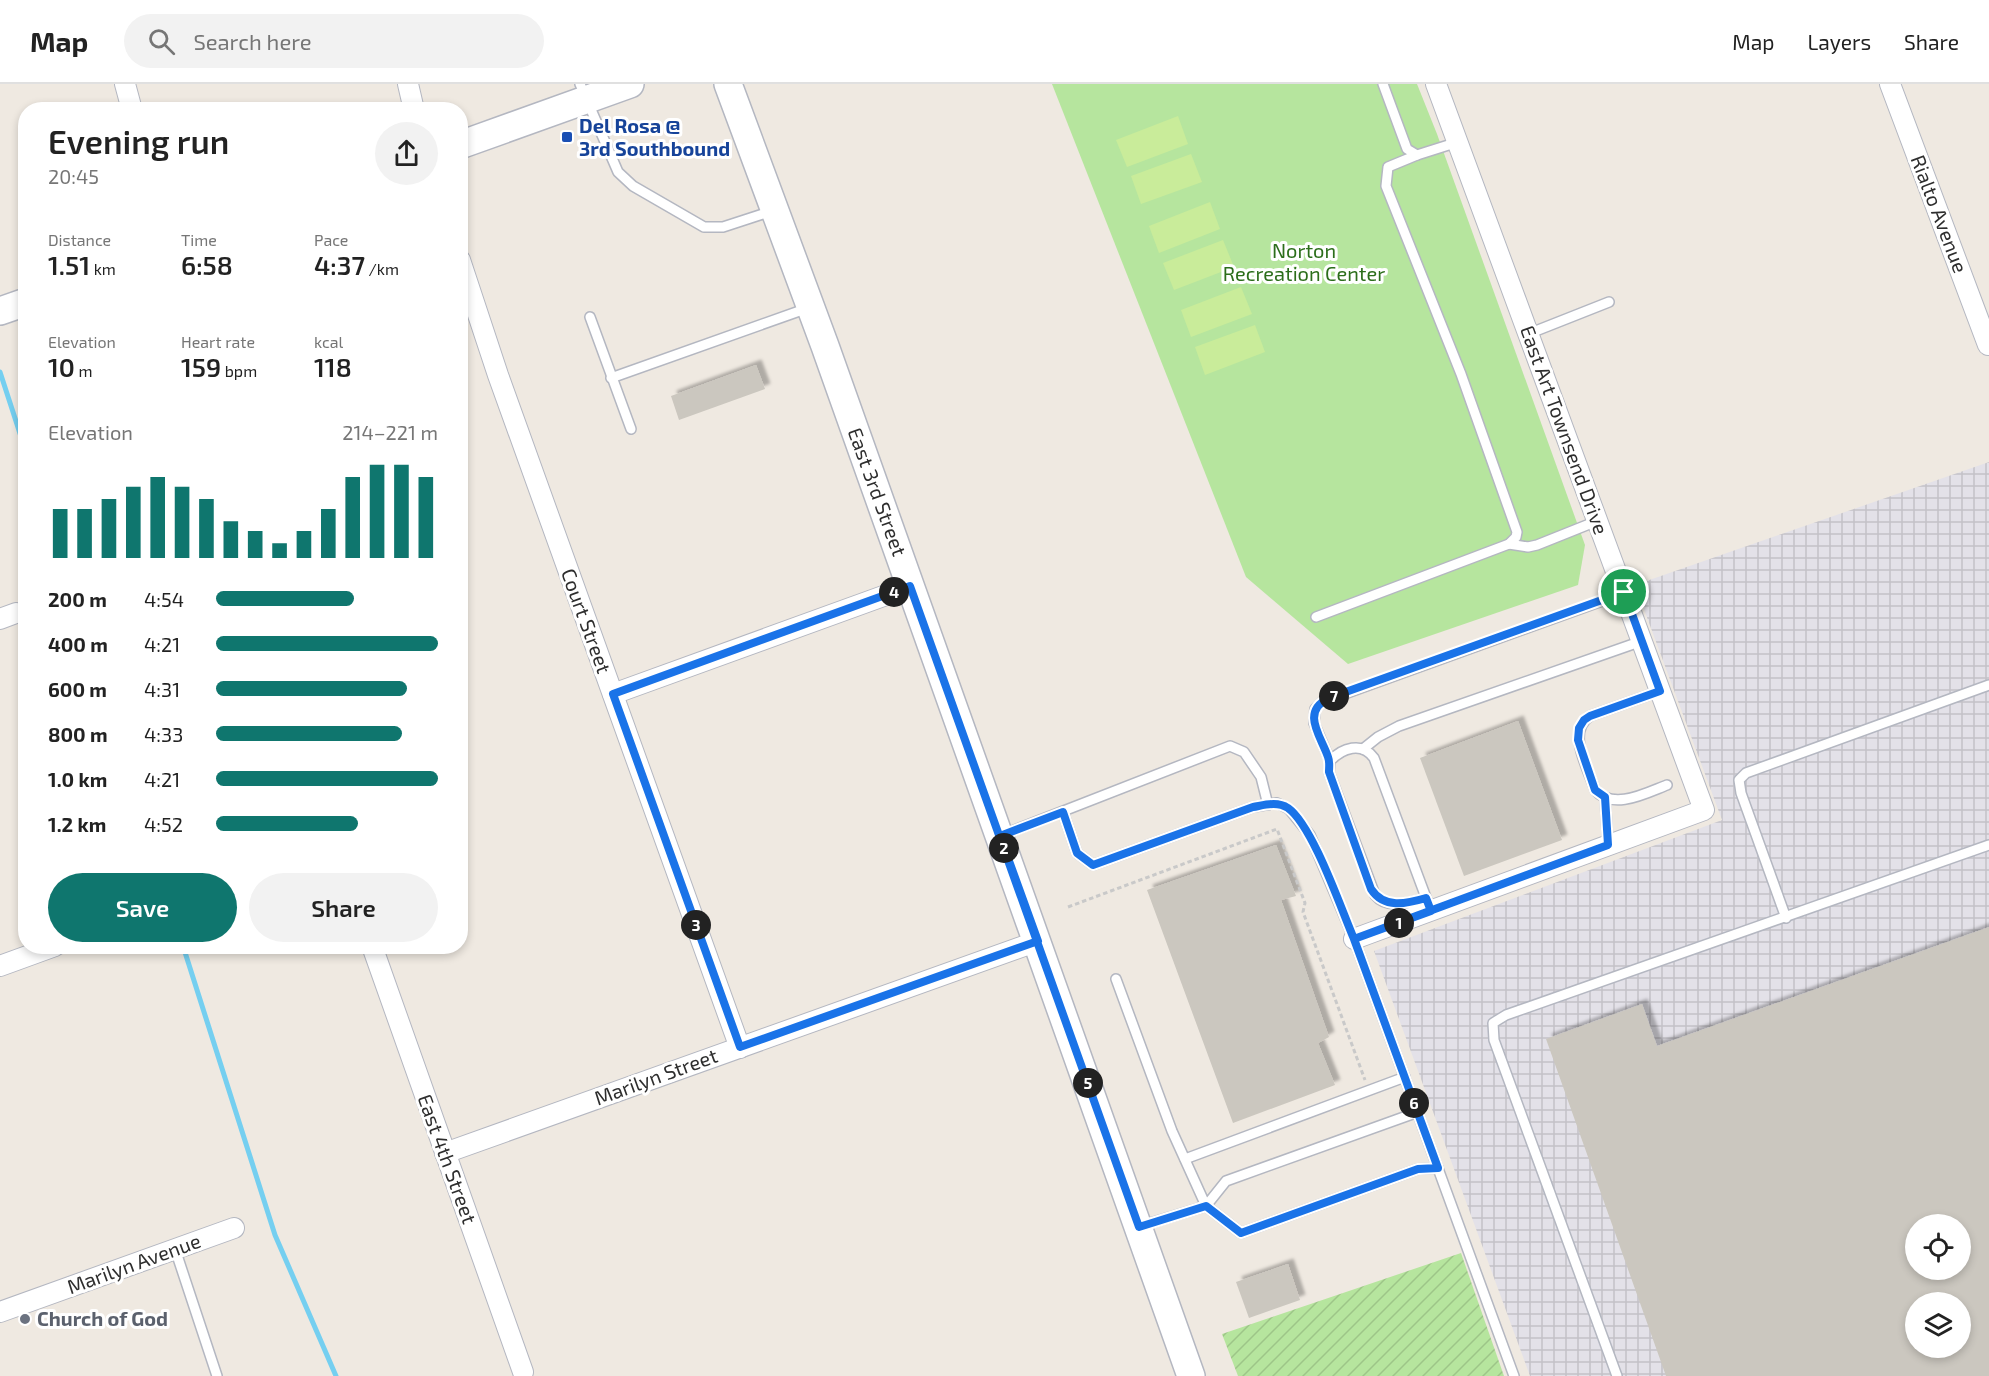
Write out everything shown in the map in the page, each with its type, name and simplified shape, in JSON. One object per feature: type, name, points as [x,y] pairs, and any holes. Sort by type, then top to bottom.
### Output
[{"type":"main road","points":[[468,142],[583,92],[630,84]]},
{"type":"main road","name":"East 3rd Street","points":[[728,84],[811,307],[1191,1376]]},
{"type":"street","points":[[125,84],[130,102]]},
{"type":"street","points":[[408,84],[412,102]]},
{"type":"street","name":"East Art Townsend Drive","points":[[1436,84],[1704,810],[1608,845]]},
{"type":"street","name":"Rialto Avenue","points":[[1890,84],[1988,345]]},
{"type":"street","name":"Court Street","points":[[468,285],[498,375],[740,1047]]},
{"type":"street","points":[[613,694],[910,586]]},
{"type":"street","points":[[1354,939],[1428,904],[1608,845]]},
{"type":"street","name":"Marilyn Street","points":[[445,1153],[1038,941]]},
{"type":"street","points":[[0,966],[33,954]]},
{"type":"street","name":"East 4th Street","points":[[375,954],[523,1372]]},
{"type":"street","name":"Marilyn Avenue","points":[[0,1312],[234,1227]]},
{"type":"lane","points":[[1383,84],[1407,149],[1417,155]]},
{"type":"lane","points":[[583,92],[618,172],[633,186],[704,227],[723,226],[774,210]]},
{"type":"lane","points":[[1316,617],[1509,544],[1516,537],[1517,532],[1461,374],[1386,186],[1388,167],[1458,142]]},
{"type":"lane","points":[[1528,334],[1609,302]]},
{"type":"lane","points":[[611,378],[811,307]]},
{"type":"lane","points":[[590,317],[631,429]]},
{"type":"lane","points":[[1509,544],[1537,546],[1598,521]]},
{"type":"lane","points":[[1330,761],[1340,752],[1352,747],[1363,749],[1374,758],[1428,904],[1389,904],[1375,895],[1329,772],[1330,761],[1314,723],[1315,709],[1322,702],[1624,592]]},
{"type":"lane","points":[[1363,749],[1378,737],[1399,726],[1642,641]]},
{"type":"lane","points":[[1786,918],[1741,793],[1739,780],[1746,773],[1989,685]]},
{"type":"lane","points":[[1660,691],[1590,716],[1579,728],[1578,740],[1595,790],[1605,797],[1630,799],[1667,785]]},
{"type":"lane","points":[[1000,836],[1230,746],[1244,752],[1261,777],[1268,805]]},
{"type":"lane","points":[[1605,797],[1608,845]]},
{"type":"lane","points":[[1063,812],[1077,853],[1093,865],[1253,807],[1277,803],[1289,809],[1310,835],[1354,939],[1514,1376]]},
{"type":"lane","points":[[1617,1376],[1494,1040],[1494,1023],[1506,1015],[1786,918],[1989,844]]},
{"type":"lane","points":[[1116,979],[1164,1110],[1206,1206],[1241,1233],[1418,1169],[1438,1168]]},
{"type":"lane","points":[[1185,1159],[1405,1077]]},
{"type":"lane","points":[[1139,1227],[1206,1206],[1226,1181],[1418,1112]]},
{"type":"lane","points":[[175,1249],[217,1376]]},
{"type":"path","points":[[1068,908],[1277,829],[1305,903],[1303,912],[1369,1090]]},
{"type":"shaded area","points":[[1989,462],[1989,1376],[1530,1376],[1374,951],[1722,820],[1635,585]]},
{"type":"green space","name":"Norton Recreation Center","points":[[1052,84],[1417,84],[1585,545],[1578,585],[1348,664],[1246,577]]},
{"type":"green space","points":[[1178,116],[1188,144],[1127,167],[1116,140]]},
{"type":"green space","points":[[1191,154],[1202,182],[1141,204],[1131,176]]},
{"type":"green space","points":[[1210,202],[1220,229],[1159,253],[1149,226]]},
{"type":"green space","points":[[1223,240],[1234,267],[1174,290],[1163,263]]},
{"type":"green space","points":[[1241,287],[1252,314],[1191,337],[1181,310]]},
{"type":"green space","points":[[1255,325],[1265,352],[1205,375],[1195,347]]},
{"type":"green space","points":[[1461,1253],[1504,1376],[1238,1376],[1222,1334]]},
{"type":"building","points":[[756,365],[765,389],[679,420],[671,396]]},
{"type":"building","points":[[1518,721],[1562,840],[1464,876],[1420,758]]},
{"type":"building","points":[[1276,845],[1296,896],[1281,900],[1329,1037],[1318,1043],[1335,1085],[1233,1123],[1147,890]]},
{"type":"building","points":[[1989,927],[1989,1376],[1666,1376],[1546,1039],[1642,1004],[1657,1046]]},
{"type":"building","points":[[1288,1264],[1300,1300],[1249,1318],[1236,1282]]},
{"type":"waterway","points":[[0,372],[18,427]]},
{"type":"waterway","points":[[186,954],[275,1235],[336,1376]]},
{"type":"place","name":"Del Rosa @ 3rd Southbound","points":[[567,137]]},
{"type":"place","name":"Church of God","points":[[25,1319]]},
{"type":"route","points":[[1624,592],[1329,698],[1315,709],[1314,723],[1330,761],[1329,772],[1371,889],[1378,899],[1389,904],[1409,903],[1426,898],[1431,911],[1354,939],[1438,1168],[1418,1169],[1241,1233],[1206,1206],[1139,1227],[1038,941],[970,753],[910,586],[613,694],[740,1047],[1038,941],[1000,836],[1063,812],[1077,853],[1093,865],[1253,807],[1277,803],[1289,809],[1310,835],[1354,939],[1608,845],[1605,797],[1595,790],[1578,740],[1579,728],[1590,716],[1660,691],[1624,592]]}]
